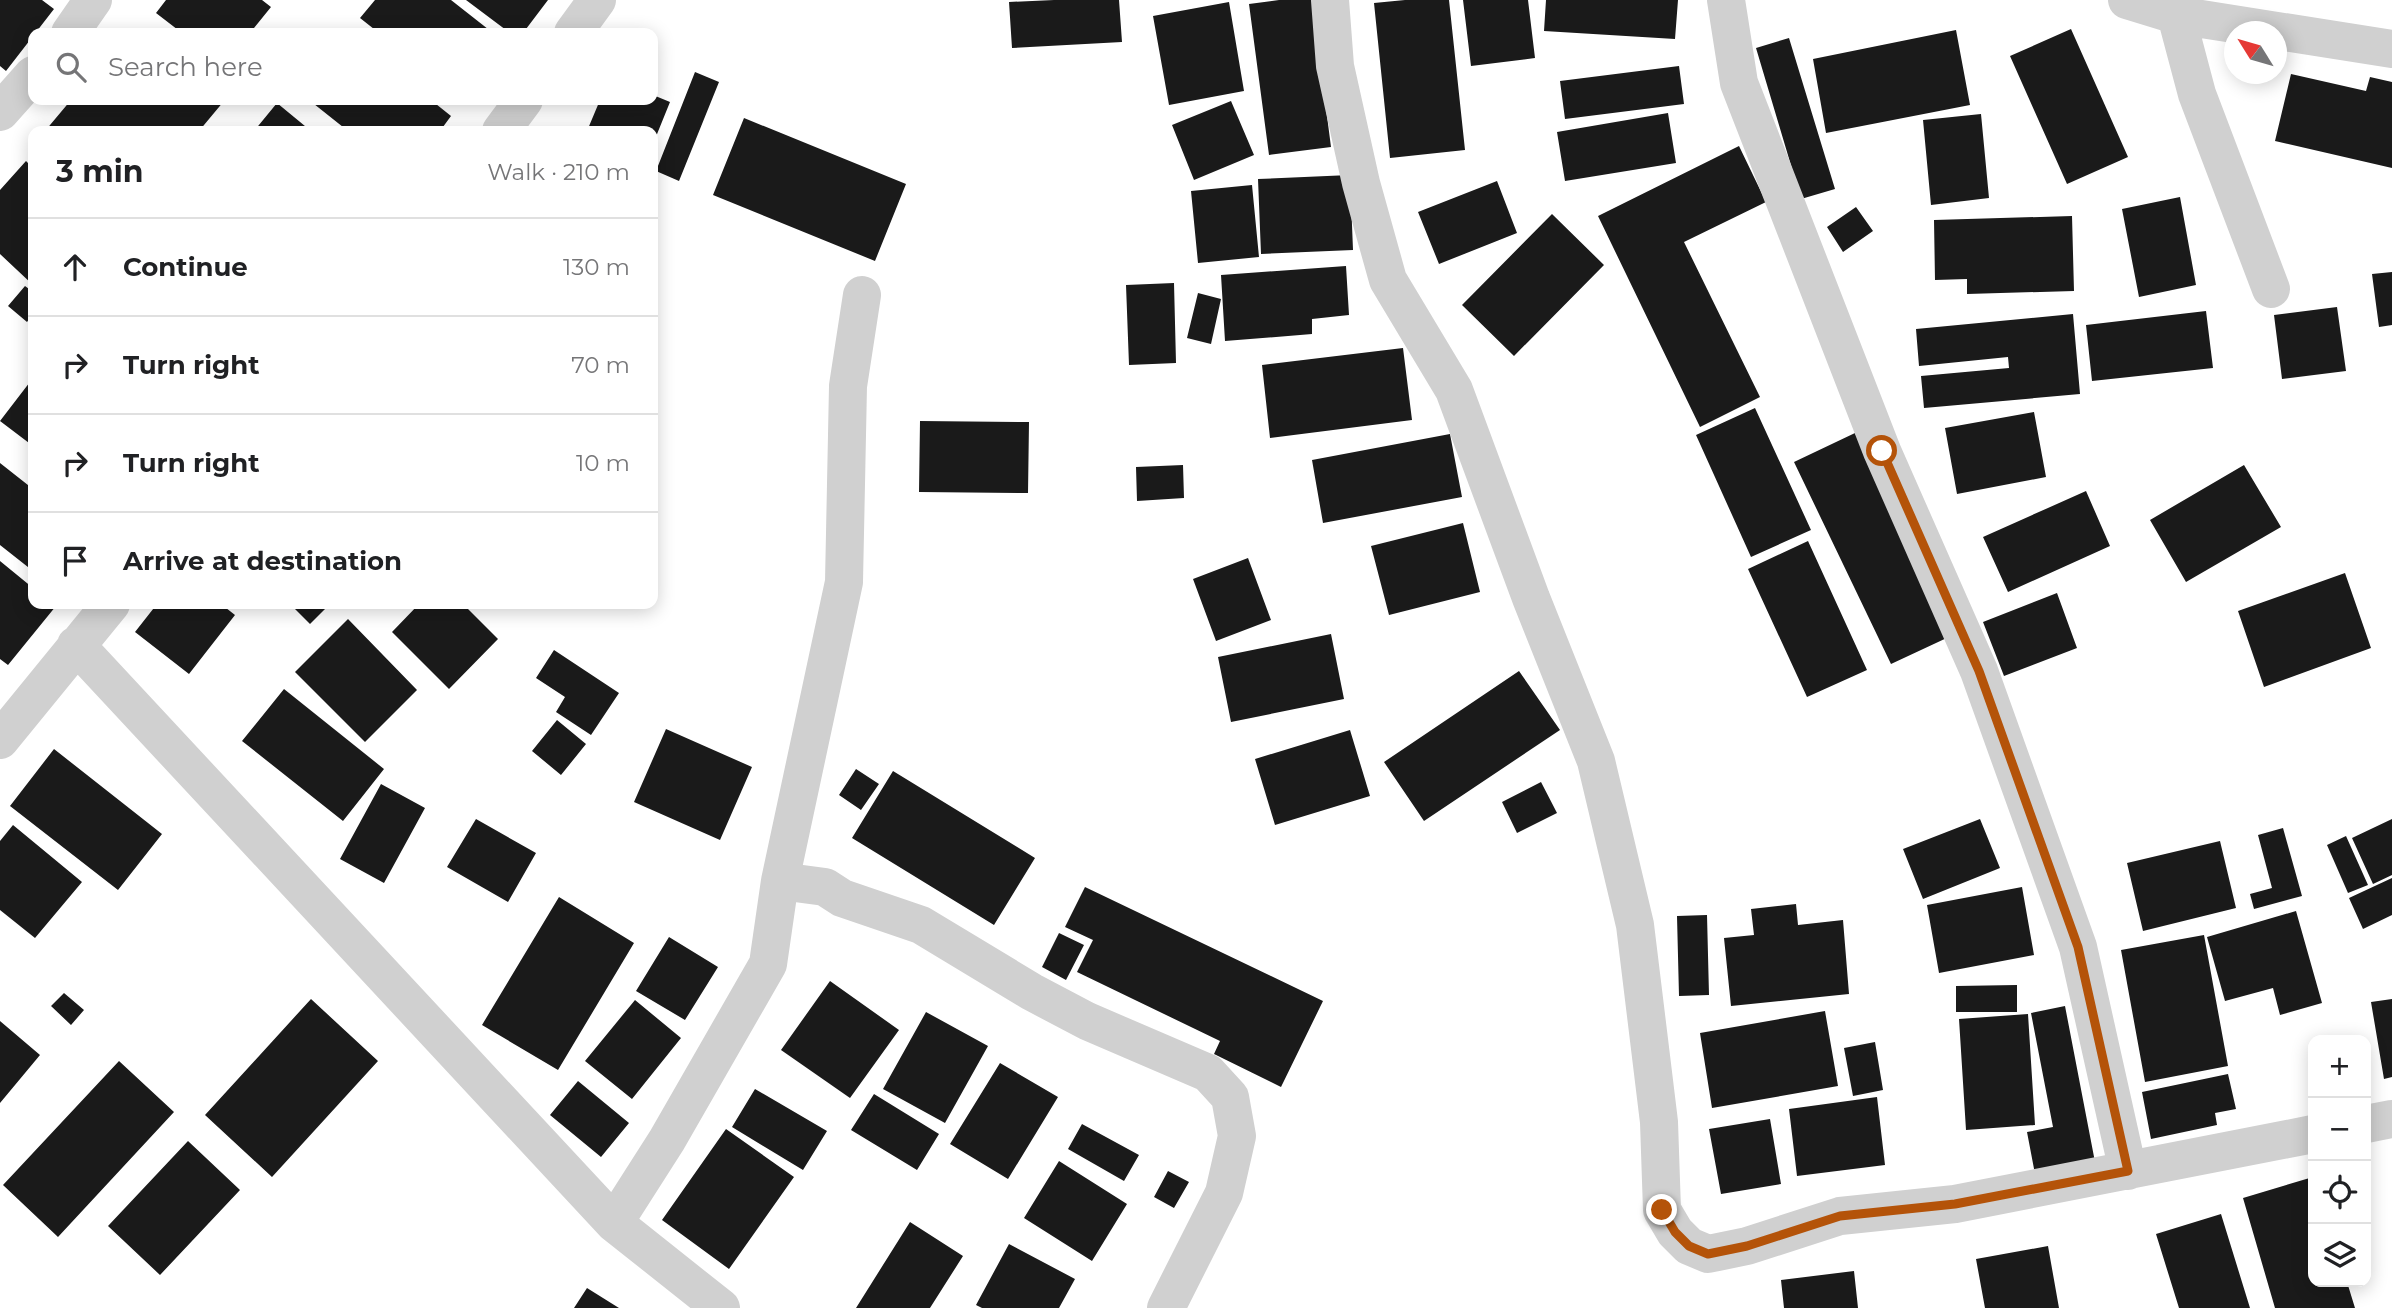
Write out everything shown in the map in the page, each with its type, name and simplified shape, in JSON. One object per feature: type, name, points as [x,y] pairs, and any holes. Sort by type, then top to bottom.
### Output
[{"type":"street","points":[[73,28],[93,0]]},
{"type":"street","points":[[577,28],[597,0]]},
{"type":"street","points":[[1330,0],[1335,66],[1361,183],[1388,280],[1454,390],[1531,598],[1597,761],[1635,925],[1659,1122],[1662,1210],[1675,1232],[1689,1246],[1708,1254],[1747,1246],[1840,1216],[1955,1204],[2308,1135]]},
{"type":"street","points":[[1726,0],[1739,83],[1882,451],[1979,671],[2078,947],[2128,1171]]},
{"type":"street","points":[[2127,0],[2392,49]]},
{"type":"street","points":[[2176,8],[2197,93],[2271,289]]},
{"type":"street","points":[[0,112],[28,81]]},
{"type":"street","points":[[505,126],[520,105]]},
{"type":"street","points":[[614,1223],[667,1140],[768,964],[780,881],[844,582],[848,386],[862,295]]},
{"type":"street","points":[[0,740],[107,609]]},
{"type":"street","points":[[76,645],[614,1223],[715,1306]]},
{"type":"street","points":[[780,881],[825,887],[842,898],[921,925],[1032,992],[1087,1021],[1208,1073],[1230,1097],[1237,1136],[1224,1193],[1166,1308]]},
{"type":"street","points":[[2371,1123],[2392,1119]]},
{"type":"building","points":[[0,0],[42,0],[54,9],[39,28],[28,28],[28,43],[6,71],[0,66]]},
{"type":"building","points":[[166,0],[262,0],[271,7],[254,28],[176,28],[156,13]]},
{"type":"building","points":[[375,0],[451,0],[487,28],[373,28],[360,18]]},
{"type":"building","points":[[466,0],[548,0],[527,28],[503,28]]},
{"type":"building","points":[[1119,0],[1122,42],[1012,48],[1009,2]]},
{"type":"building","points":[[1312,0],[1331,147],[1269,155],[1249,4]]},
{"type":"building","points":[[1449,0],[1465,150],[1390,158],[1374,3]]},
{"type":"building","points":[[1463,0],[1528,0],[1535,58],[1471,66]]},
{"type":"building","points":[[1546,0],[1678,0],[1675,39],[1544,31]]},
{"type":"building","points":[[1229,2],[1244,91],[1169,105],[1153,16]]},
{"type":"building","points":[[2071,29],[2128,157],[2067,184],[2010,56]]},
{"type":"building","points":[[1956,30],[1970,105],[1826,133],[1813,59]]},
{"type":"building","points":[[1789,38],[1835,189],[1801,199],[1756,48]]},
{"type":"building","points":[[1679,66],[1684,104],[1565,119],[1560,81]]},
{"type":"building","points":[[695,72],[719,82],[679,181],[658,172]]},
{"type":"building","points":[[2291,74],[2366,91],[2370,77],[2392,82],[2392,168],[2275,141]]},
{"type":"building","points":[[658,97],[670,102],[658,132],[658,126],[589,126],[598,105],[658,105]]},
{"type":"building","points":[[1231,101],[1254,155],[1194,180],[1172,125]]},
{"type":"building","points":[[67,105],[221,105],[203,126],[49,126]]},
{"type":"building","points":[[275,105],[279,105],[305,126],[258,126]]},
{"type":"building","points":[[315,105],[437,105],[451,116],[444,126],[342,126]]},
{"type":"building","points":[[1668,113],[1676,163],[1565,181],[1557,132]]},
{"type":"building","points":[[1981,114],[1989,198],[1931,205],[1923,120]]},
{"type":"building","points":[[744,118],[906,184],[875,261],[713,195]]},
{"type":"building","points":[[1739,146],[1766,202],[1684,242],[1760,397],[1700,427],[1598,216]]},
{"type":"building","points":[[26,161],[28,280],[0,254],[0,190]]},
{"type":"building","points":[[1350,175],[1353,250],[1261,254],[1258,179]]},
{"type":"building","points":[[1497,181],[1517,233],[1439,264],[1418,212]]},
{"type":"building","points":[[1252,185],[1259,257],[1198,263],[1191,191]]},
{"type":"building","points":[[2180,197],[2196,285],[2139,297],[2122,209]]},
{"type":"building","points":[[1856,207],[1873,231],[1843,252],[1827,227]]},
{"type":"building","points":[[1552,214],[1604,265],[1514,356],[1462,305]]},
{"type":"building","points":[[2072,216],[2074,291],[1967,294],[1967,279],[1935,280],[1934,220]]},
{"type":"building","points":[[1346,266],[1349,315],[1312,319],[1312,334],[1225,341],[1221,275]]},
{"type":"building","points":[[2392,272],[2392,325],[2379,327],[2372,274]]},
{"type":"building","points":[[1174,283],[1176,363],[1129,365],[1126,285]]},
{"type":"building","points":[[25,286],[28,288],[27,322],[8,306]]},
{"type":"building","points":[[1198,293],[1221,299],[1211,344],[1187,338]]},
{"type":"building","points":[[2337,307],[2346,371],[2282,379],[2274,315]]},
{"type":"building","points":[[2206,311],[2213,368],[2092,381],[2086,325]]},
{"type":"building","points":[[2073,314],[2080,394],[1924,408],[1921,376],[2009,368],[2008,357],[1919,366],[1916,329]]},
{"type":"building","points":[[1403,348],[1412,420],[1270,438],[1262,365]]},
{"type":"building","points":[[28,385],[28,442],[0,421]]},
{"type":"building","points":[[1755,408],[1811,530],[1751,557],[1696,435]]},
{"type":"building","points":[[2034,412],[2046,477],[1957,494],[1945,428]]},
{"type":"building","points":[[920,421],[1029,422],[1028,493],[919,492]]},
{"type":"building","points":[[1855,433],[1951,636],[1891,664],[1794,462]]},
{"type":"building","points":[[1450,434],[1462,497],[1323,523],[1312,460]]},
{"type":"building","points":[[0,463],[28,485],[28,567],[0,545]]},
{"type":"building","points":[[1183,465],[1184,498],[1137,501],[1136,467]]},
{"type":"building","points":[[2244,465],[2281,527],[2186,582],[2150,520]]},
{"type":"building","points":[[2086,491],[2110,546],[2008,592],[1983,537]]},
{"type":"building","points":[[1463,523],[1480,592],[1389,615],[1371,546]]},
{"type":"building","points":[[1808,541],[1867,670],[1807,697],[1748,569]]},
{"type":"building","points":[[1248,558],[1271,620],[1216,641],[1193,579]]},
{"type":"building","points":[[0,561],[28,584],[28,609],[54,609],[8,665],[0,659]]},
{"type":"building","points":[[2345,573],[2371,648],[2264,687],[2238,611]]},
{"type":"building","points":[[2057,593],[2077,648],[2004,676],[1983,622]]},
{"type":"building","points":[[153,609],[227,609],[235,615],[189,674],[135,632]]},
{"type":"building","points":[[295,609],[325,609],[310,624]]},
{"type":"building","points":[[414,609],[468,609],[498,639],[449,689],[392,632]]},
{"type":"building","points":[[348,619],[417,690],[365,742],[295,672]]},
{"type":"building","points":[[1331,634],[1344,699],[1231,722],[1218,657]]},
{"type":"building","points":[[554,650],[619,693],[591,735],[556,712],[565,697],[536,678]]},
{"type":"building","points":[[1519,671],[1560,730],[1424,821],[1384,762]]},
{"type":"building","points":[[284,689],[384,769],[343,821],[242,741]]},
{"type":"building","points":[[557,720],[586,744],[561,775],[532,751]]},
{"type":"building","points":[[666,729],[752,767],[720,840],[634,802]]},
{"type":"building","points":[[1350,730],[1370,796],[1275,825],[1255,759]]},
{"type":"building","points":[[54,749],[162,834],[118,890],[10,806]]},
{"type":"building","points":[[856,769],[879,784],[861,810],[839,795]]},
{"type":"building","points":[[893,771],[1035,858],[994,925],[852,838]]},
{"type":"building","points":[[1541,782],[1557,813],[1517,833],[1502,802]]},
{"type":"building","points":[[381,784],[425,808],[384,883],[340,859]]},
{"type":"building","points":[[476,819],[536,853],[508,902],[447,867]]},
{"type":"building","points":[[1980,819],[2000,868],[1923,899],[1903,849]]},
{"type":"building","points":[[2392,819],[2392,875],[2373,884],[2352,838]]},
{"type":"building","points":[[13,825],[82,882],[35,938],[0,910],[0,841]]},
{"type":"building","points":[[2283,828],[2302,896],[2254,909],[2250,894],[2272,888],[2258,835]]},
{"type":"building","points":[[2346,836],[2368,885],[2348,893],[2327,845]]},
{"type":"building","points":[[2220,841],[2236,908],[2143,931],[2127,863]]},
{"type":"building","points":[[2392,878],[2392,915],[2363,929],[2349,898]]},
{"type":"building","points":[[1085,887],[1323,1001],[1281,1087],[1214,1054],[1220,1041],[1077,972],[1093,940],[1065,927]]},
{"type":"building","points":[[2022,887],[2034,955],[1939,973],[1927,905]]},
{"type":"building","points":[[559,897],[634,943],[558,1070],[482,1025]]},
{"type":"building","points":[[1796,904],[1798,925],[1843,920],[1849,994],[1731,1006],[1724,938],[1754,935],[1751,909]]},
{"type":"building","points":[[2296,911],[2322,1003],[2280,1015],[2273,988],[2225,1001],[2207,937]]},
{"type":"building","points":[[1707,915],[1709,995],[1679,996],[1677,916]]},
{"type":"building","points":[[1059,933],[1084,945],[1066,980],[1042,967]]},
{"type":"building","points":[[2204,935],[2228,1066],[2145,1082],[2121,950]]},
{"type":"building","points":[[669,937],[718,967],[685,1020],[636,991]]},
{"type":"building","points":[[830,981],[899,1030],[850,1098],[781,1050]]},
{"type":"building","points":[[2017,985],[2017,1012],[1956,1012],[1956,986]]},
{"type":"building","points":[[64,993],[84,1010],[71,1025],[51,1006]]},
{"type":"building","points":[[311,999],[378,1061],[272,1177],[205,1115]]},
{"type":"building","points":[[2392,999],[2392,1077],[2384,1079],[2371,1002]]},
{"type":"building","points":[[635,1000],[681,1038],[632,1099],[585,1061]]},
{"type":"building","points":[[2065,1006],[2095,1162],[2035,1174],[2027,1132],[2053,1127],[2031,1013]]},
{"type":"building","points":[[1825,1011],[1838,1086],[1712,1108],[1700,1033]]},
{"type":"building","points":[[926,1012],[988,1046],[945,1123],[883,1089]]},
{"type":"building","points":[[2028,1014],[2035,1125],[1966,1130],[1959,1019]]},
{"type":"building","points":[[0,1021],[40,1055],[0,1103]]},
{"type":"building","points":[[1875,1042],[1883,1090],[1853,1096],[1844,1048]]},
{"type":"building","points":[[119,1061],[174,1112],[58,1237],[3,1185]]},
{"type":"building","points":[[1000,1063],[1058,1097],[1008,1179],[950,1144]]},
{"type":"building","points":[[2228,1074],[2236,1109],[2215,1113],[2217,1125],[2151,1139],[2142,1092]]},
{"type":"building","points":[[578,1081],[629,1123],[601,1157],[550,1115]]},
{"type":"building","points":[[755,1089],[827,1131],[803,1170],[732,1127]]},
{"type":"building","points":[[874,1094],[939,1134],[917,1170],[851,1130]]},
{"type":"building","points":[[1877,1097],[1885,1165],[1797,1176],[1789,1109]]},
{"type":"building","points":[[1770,1119],[1781,1184],[1721,1194],[1709,1129]]},
{"type":"building","points":[[1082,1124],[1139,1155],[1124,1181],[1068,1149]]},
{"type":"building","points":[[726,1129],[794,1177],[729,1269],[662,1220]]},
{"type":"building","points":[[188,1141],[240,1190],[160,1275],[108,1226]]},
{"type":"building","points":[[1059,1161],[1127,1204],[1092,1261],[1024,1218]]},
{"type":"building","points":[[1168,1171],[1189,1182],[1174,1208],[1154,1197]]},
{"type":"building","points":[[2308,1178],[2308,1287],[2349,1287],[2355,1308],[2275,1308],[2243,1198]]},
{"type":"building","points":[[2221,1214],[2250,1308],[2179,1308],[2156,1234]]},
{"type":"building","points":[[910,1222],[963,1256],[930,1308],[856,1308]]},
{"type":"building","points":[[1009,1244],[1075,1279],[1059,1308],[982,1308],[976,1305]]},
{"type":"building","points":[[2048,1246],[2059,1308],[1985,1308],[1976,1259]]},
{"type":"building","points":[[1854,1271],[1858,1308],[1784,1308],[1781,1280]]},
{"type":"building","points":[[587,1288],[619,1308],[574,1308]]},
{"type":"route","points":[[1662,1210],[1675,1232],[1689,1246],[1708,1254],[1747,1246],[1840,1216],[1955,1204],[2128,1171],[2078,947],[1979,671],[1882,451]]}]
